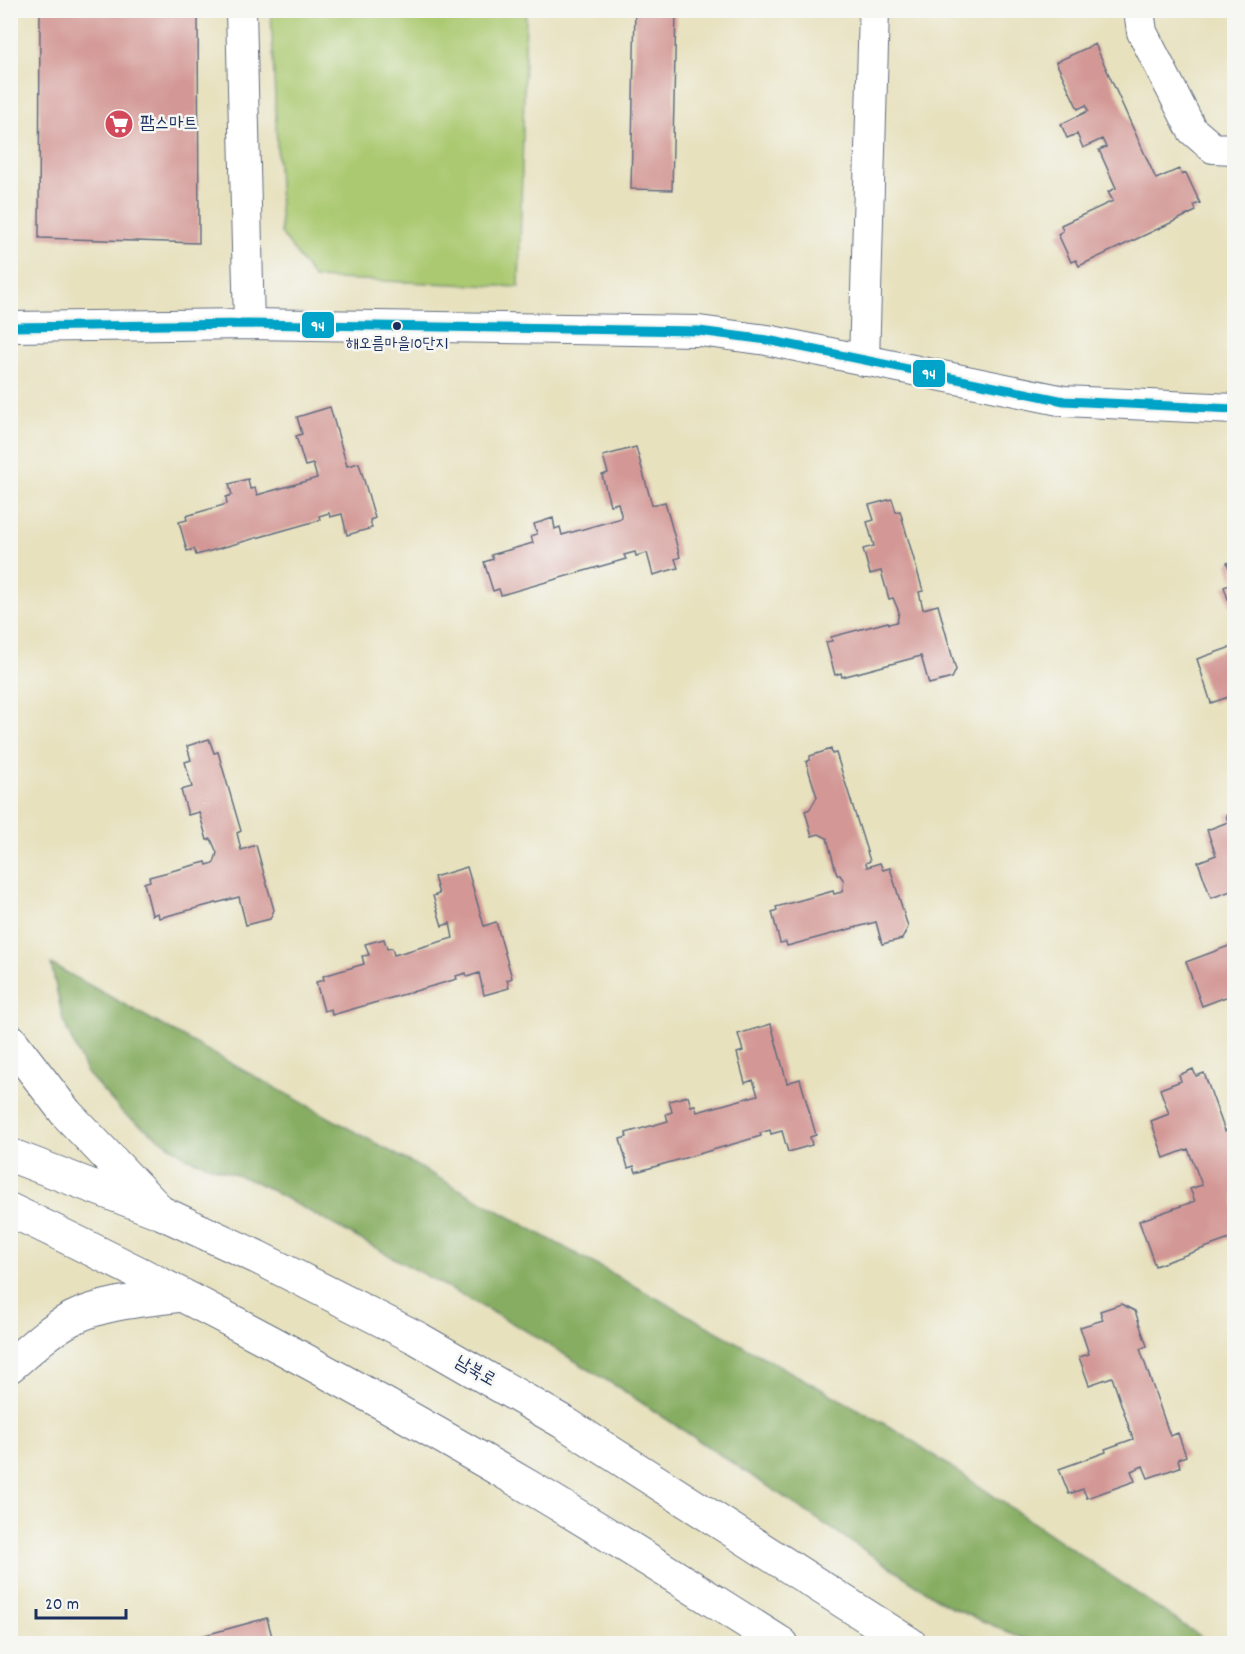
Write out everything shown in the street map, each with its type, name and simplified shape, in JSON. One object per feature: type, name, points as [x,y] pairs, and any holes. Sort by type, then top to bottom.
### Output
[{"type":"main road","points":[[10,1040],[66,1113],[162,1213]]},
{"type":"main road","name":"남북로","points":[[10,1155],[162,1213],[257,1257],[447,1355],[563,1422],[910,1644]]},
{"type":"main road","points":[[10,1210],[121,1263],[364,1394],[532,1489],[782,1644]]},
{"type":"main road","points":[[10,1366],[50,1332],[74,1317],[109,1306],[182,1295]]},
{"type":"street","points":[[241,10],[249,324]]},
{"type":"street","points":[[864,361],[874,10]]},
{"type":"street","points":[[1139,10],[1143,32],[1191,130],[1213,148],[1234,149]]},
{"type":"street","points":[[10,327],[249,324],[699,332],[767,340],[1064,401],[1234,409]]},
{"type":"green space","points":[[427,10],[526,13],[519,287],[314,278],[281,233],[271,11]]},
{"type":"green space","points":[[51,964],[901,1433],[1210,1643],[1034,1643],[950,1607],[624,1391],[523,1329],[256,1182],[188,1158],[124,1114],[86,1072],[63,1020]]},
{"type":"building","name":"팜스마트","points":[[40,10],[198,10],[199,243],[39,238]]},
{"type":"building","points":[[635,10],[676,10],[672,190],[631,189]]},
{"type":"building","points":[[1095,44],[1156,179],[1179,169],[1182,175],[1186,173],[1200,203],[1194,205],[1196,211],[1079,266],[1076,260],[1071,262],[1058,234],[1063,231],[1061,225],[1113,201],[1108,192],[1116,188],[1099,150],[1106,147],[1102,139],[1083,148],[1077,134],[1067,138],[1061,124],[1088,111],[1086,105],[1078,109],[1056,62]]},
{"type":"building","points":[[330,407],[347,466],[359,463],[375,518],[370,520],[372,528],[347,535],[342,514],[330,517],[329,513],[319,516],[320,520],[196,555],[194,549],[187,551],[179,522],[187,520],[186,516],[227,504],[226,497],[232,495],[229,484],[248,479],[250,489],[255,488],[257,495],[317,478],[313,464],[305,466],[296,436],[302,434],[297,417]]},
{"type":"building","points":[[636,447],[652,505],[665,502],[680,557],[675,559],[678,568],[653,575],[647,553],[636,556],[635,552],[624,555],[626,559],[501,595],[499,589],[493,591],[484,562],[493,559],[491,555],[533,543],[531,536],[537,534],[534,524],[553,518],[555,529],[560,527],[562,535],[622,518],[618,503],[610,505],[602,475],[608,473],[603,456]]},
{"type":"building","points":[[892,499],[896,512],[900,511],[923,591],[919,592],[923,609],[938,605],[956,670],[952,678],[929,684],[921,656],[842,677],[841,673],[835,675],[826,642],[832,641],[831,637],[888,622],[889,624],[897,622],[899,612],[893,598],[889,599],[881,571],[870,574],[863,549],[874,546],[867,522],[874,520],[869,505]]},
{"type":"building","points":[[1234,561],[1234,582],[1227,563]]},
{"type":"building","points":[[1234,583],[1234,607],[1231,608],[1224,587]]},
{"type":"building","points":[[1234,646],[1234,695],[1211,703],[1197,659]]},
{"type":"building","points":[[209,739],[214,753],[218,752],[241,831],[237,833],[241,850],[256,845],[274,910],[270,919],[246,925],[239,897],[159,918],[158,913],[152,915],[144,883],[150,881],[149,877],[206,862],[207,865],[214,863],[217,853],[211,839],[207,840],[199,812],[188,815],[181,790],[192,787],[185,762],[191,760],[187,746]]},
{"type":"building","points":[[831,749],[832,754],[836,753],[870,861],[866,863],[867,867],[880,863],[883,870],[890,868],[908,927],[902,939],[882,944],[876,922],[787,946],[786,942],[780,943],[772,912],[777,910],[776,907],[833,891],[834,894],[842,892],[844,881],[840,875],[837,875],[827,838],[819,834],[812,836],[805,811],[810,809],[817,797],[806,762],[810,760],[810,756]]},
{"type":"building","points":[[1234,812],[1234,890],[1211,898],[1198,862],[1216,855],[1207,830],[1228,822],[1226,815]]},
{"type":"building","points":[[467,867],[484,926],[496,922],[512,978],[507,980],[509,988],[484,995],[479,973],[467,977],[466,973],[456,976],[457,979],[332,1015],[331,1009],[324,1011],[316,982],[324,980],[323,976],[364,964],[362,956],[369,955],[365,944],[384,939],[387,949],[392,948],[394,955],[453,938],[450,923],[442,926],[433,896],[439,894],[434,877]]},
{"type":"building","points":[[1234,944],[1234,994],[1202,1006],[1186,962]]},
{"type":"building","points":[[771,1024],[787,1083],[800,1079],[816,1135],[810,1137],[812,1145],[788,1152],[782,1131],[771,1134],[770,1130],[760,1133],[761,1136],[636,1172],[634,1166],[628,1168],[620,1139],[627,1137],[626,1133],[668,1121],[666,1114],[672,1112],[669,1101],[688,1096],[691,1106],[695,1105],[697,1112],[758,1095],[753,1080],[745,1083],[737,1053],[743,1051],[738,1034]]},
{"type":"building","points":[[1193,1069],[1196,1076],[1204,1073],[1225,1131],[1231,1128],[1234,1137],[1234,1245],[1232,1238],[1155,1266],[1139,1221],[1195,1201],[1190,1189],[1202,1185],[1188,1149],[1164,1158],[1151,1121],[1169,1114],[1160,1089],[1181,1081],[1179,1075]]},
{"type":"building","points":[[1121,1304],[1135,1311],[1147,1346],[1140,1349],[1170,1436],[1178,1433],[1186,1456],[1178,1459],[1180,1467],[1148,1478],[1143,1466],[1131,1471],[1135,1481],[1087,1498],[1083,1489],[1069,1494],[1059,1469],[1106,1452],[1105,1449],[1133,1439],[1112,1377],[1089,1385],[1079,1357],[1089,1354],[1080,1327],[1103,1320],[1100,1311]]},
{"type":"building","points":[[267,1618],[274,1644],[176,1644],[176,1643]]},
{"type":"transit line","name":"94","points":[[10,327],[249,324],[699,331],[767,340],[1064,401],[1234,409]]},
{"type":"place","name":"팜스마트","points":[[119,124]]},
{"type":"place","name":"해오름마을10단지","points":[[397,326]]}]
